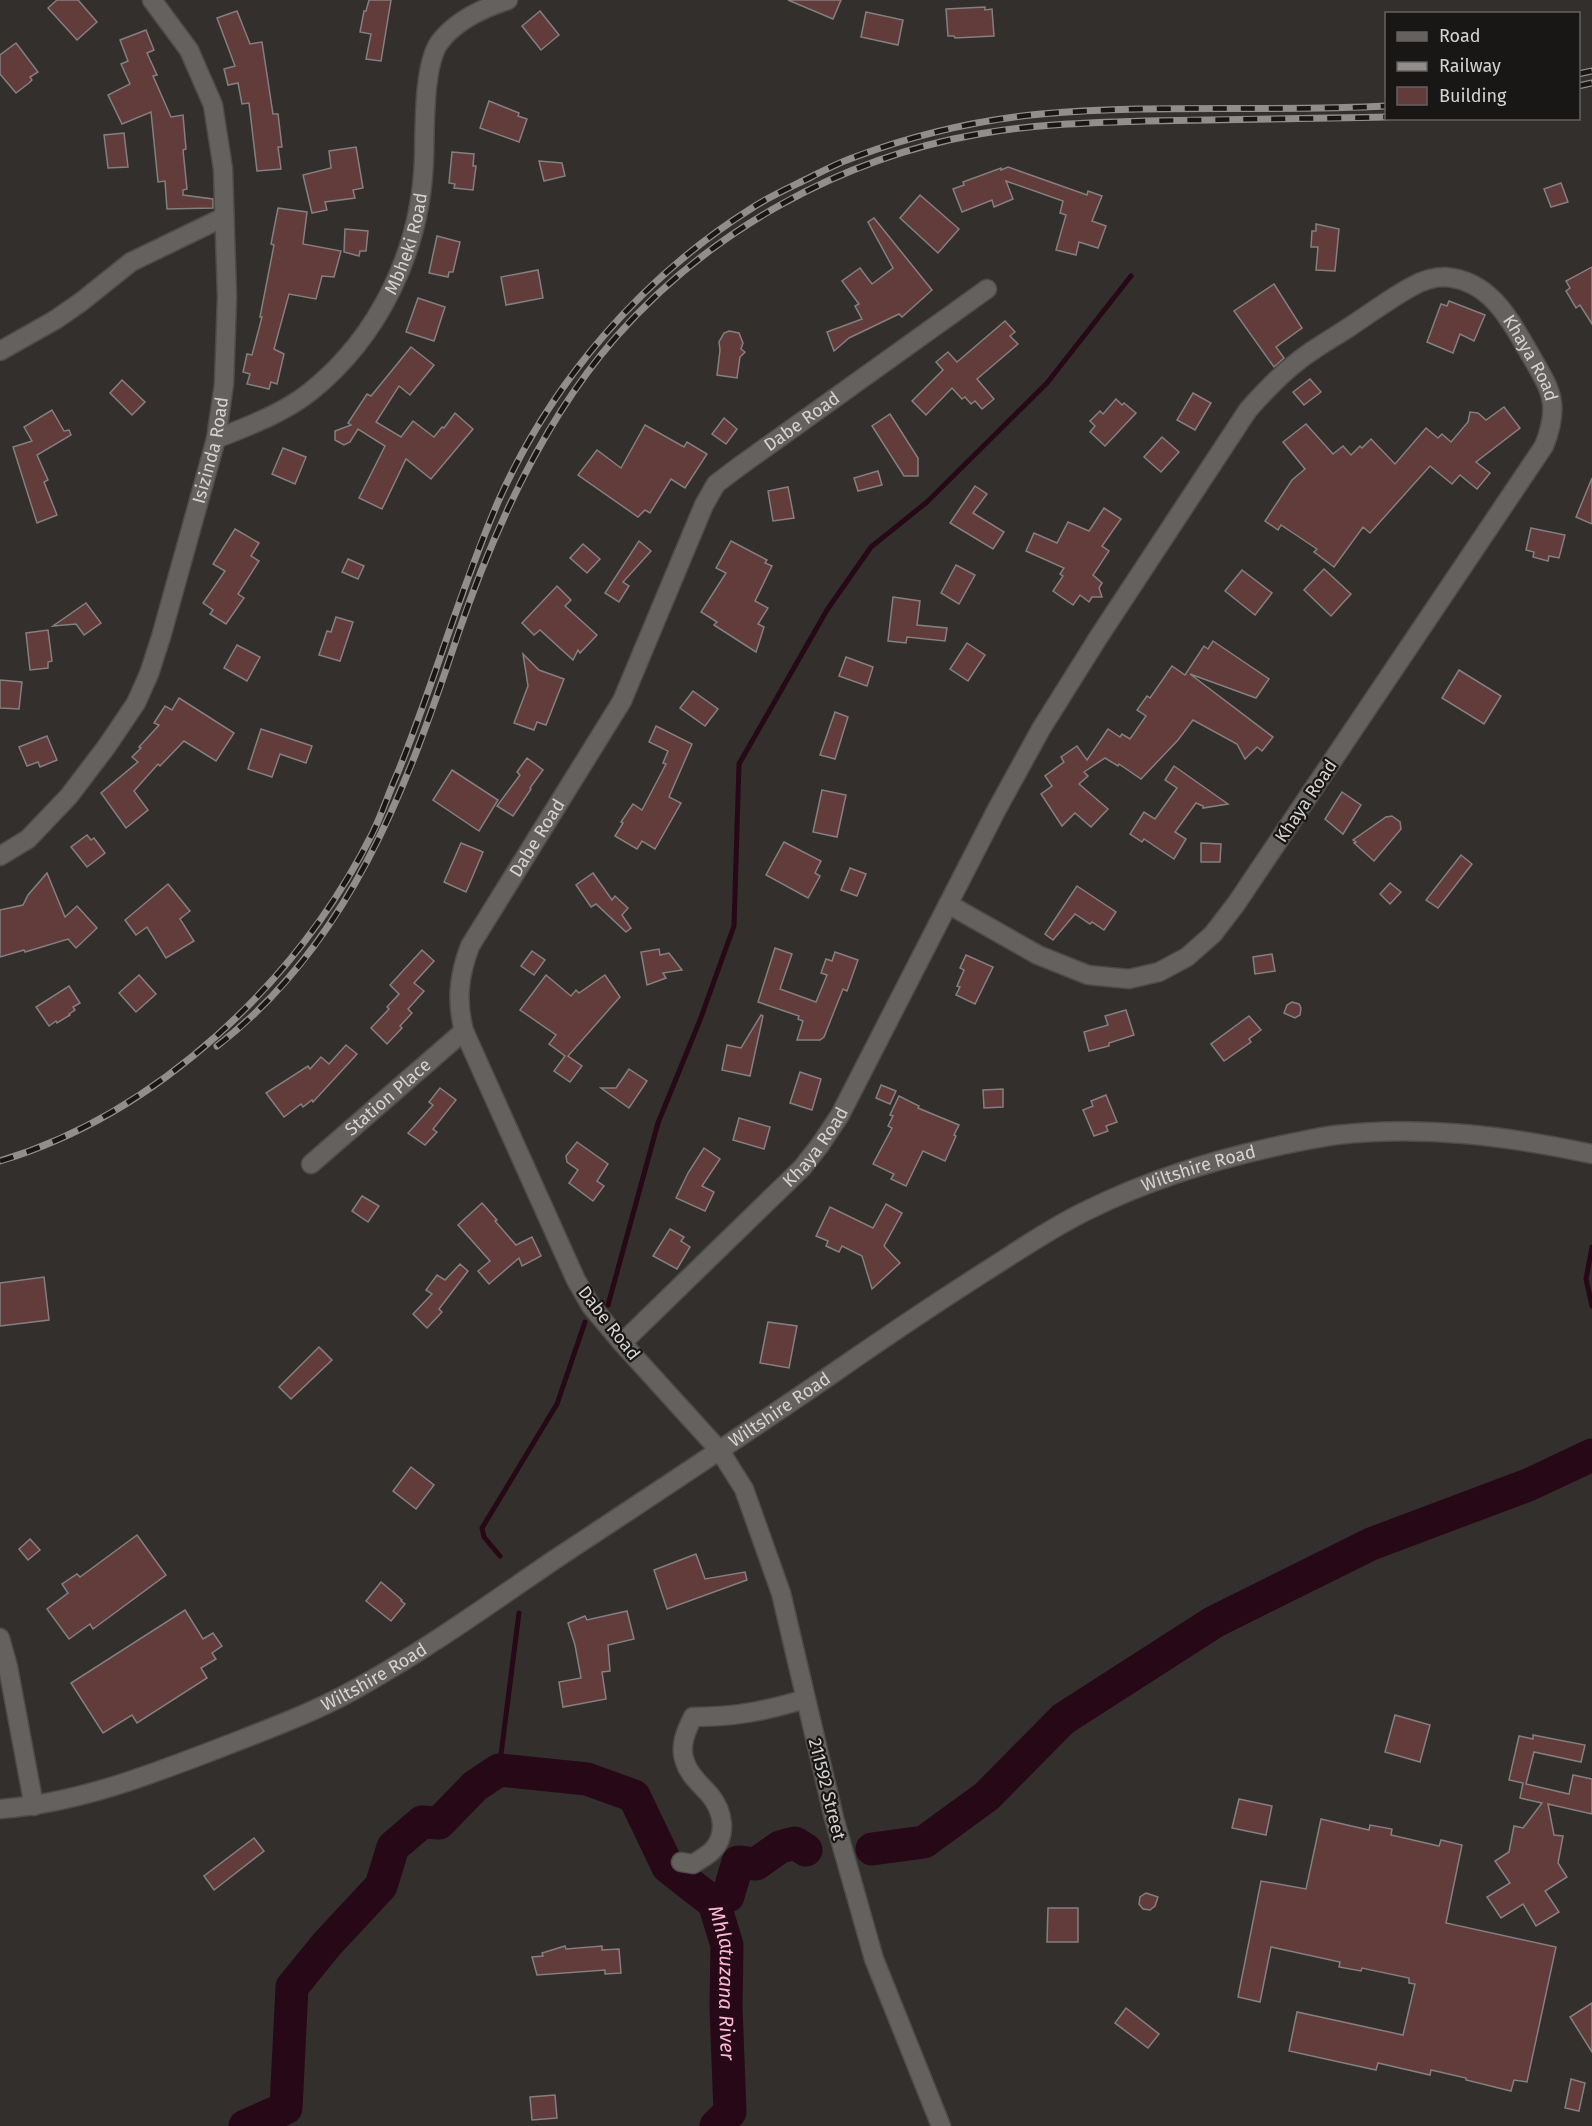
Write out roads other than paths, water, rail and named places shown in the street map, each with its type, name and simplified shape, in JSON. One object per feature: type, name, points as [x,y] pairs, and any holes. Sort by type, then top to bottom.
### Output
[{"type":"street","name":"Isizinda Road","points":[[0,856],[28,839],[69,796],[136,703],[150,674],[216,439],[224,384],[227,297],[223,169],[213,105],[189,50],[152,0]]},
{"type":"street","name":"Mbheki Road","points":[[216,439],[264,420],[309,393],[349,357],[378,317],[414,235],[420,204],[424,160],[424,114],[431,64],[439,43],[458,24],[476,12],[508,0]]},
{"type":"street","points":[[0,351],[55,320],[131,262],[224,217]]},
{"type":"street","name":"Khaya Road","points":[[622,1343],[777,1194],[820,1145],[840,1114],[997,808],[1041,729],[1248,410],[1297,362],[1411,287],[1436,278],[1448,278],[1471,284],[1488,294],[1513,324],[1552,395],[1554,412],[1551,429],[1544,446],[1301,808],[1213,934],[1186,957],[1159,972],[1129,979],[1104,978],[1076,972],[1038,955],[948,904]]},
{"type":"street","name":"Dabe Road","points":[[720,1451],[622,1343],[591,1306],[576,1280],[464,1031],[460,1015],[462,968],[470,946],[622,701],[696,522],[717,484],[987,289]]},
{"type":"street","name":"Station Place","points":[[311,1164],[464,1031]]},
{"type":"street","name":"Wiltshire Road","points":[[0,1809],[34,1806],[84,1796],[199,1756],[348,1693],[432,1642],[720,1451],[906,1323],[1036,1239],[1090,1209],[1197,1167],[1263,1149],[1333,1135],[1382,1132],[1483,1135],[1542,1143],[1592,1154]]},
{"type":"street","name":"211592 Street","points":[[720,1451],[744,1489],[781,1593],[846,1862],[874,1959],[941,2126]]},
{"type":"street","points":[[0,1638],[8,1667],[34,1806]]},
{"type":"street","points":[[681,1862],[693,1864],[712,1851],[722,1828],[719,1809],[684,1760],[685,1732],[693,1717],[720,1718],[743,1715],[805,1699]]},
{"type":"waterway","points":[[608,1305],[658,1123],[700,1020],[734,926],[739,764],[827,610],[871,547],[927,502],[1047,383],[1131,276]]},
{"type":"waterway","points":[[1592,1247],[1586,1279],[1592,1306]]},
{"type":"waterway","points":[[500,1556],[484,1537],[482,1528],[557,1404],[585,1322]]},
{"type":"waterway","points":[[872,1849],[924,1842],[987,1796],[1063,1719],[1214,1622],[1371,1544],[1528,1485],[1592,1455]]},
{"type":"waterway","points":[[499,1770],[519,1613]]},
{"type":"waterway","name":"Mhlatuzana River","points":[[245,2126],[286,2108],[292,1987],[327,1944],[381,1886],[393,1847],[422,1822],[439,1823],[475,1786],[499,1770],[587,1779],[634,1796],[668,1867],[714,1903],[727,1945],[726,2007],[730,2112],[716,2126]]},
{"type":"waterway","points":[[714,1903],[728,1896],[738,1862],[756,1864],[780,1847],[795,1843],[806,1850]]},
{"type":"railway","points":[[1580,74],[1592,71]]},
{"type":"railway","points":[[1580,86],[1592,83]]},
{"type":"railway","points":[[0,1161],[59,1139],[115,1110],[168,1075],[218,1035],[264,989],[305,940],[341,888],[376,826],[411,738],[484,535],[498,502],[544,415],[603,336],[637,300],[711,236],[766,200],[844,161],[900,142],[970,124],[1041,114],[1127,109],[1385,106]]},
{"type":"railway","points":[[217,1046],[263,1005],[303,961],[337,912],[367,861],[417,751],[486,558],[522,480],[565,404],[616,337],[653,299],[693,264],[735,233],[781,205],[828,181],[877,161],[928,145],[979,134],[1041,126],[1104,122],[1385,117]]}]
